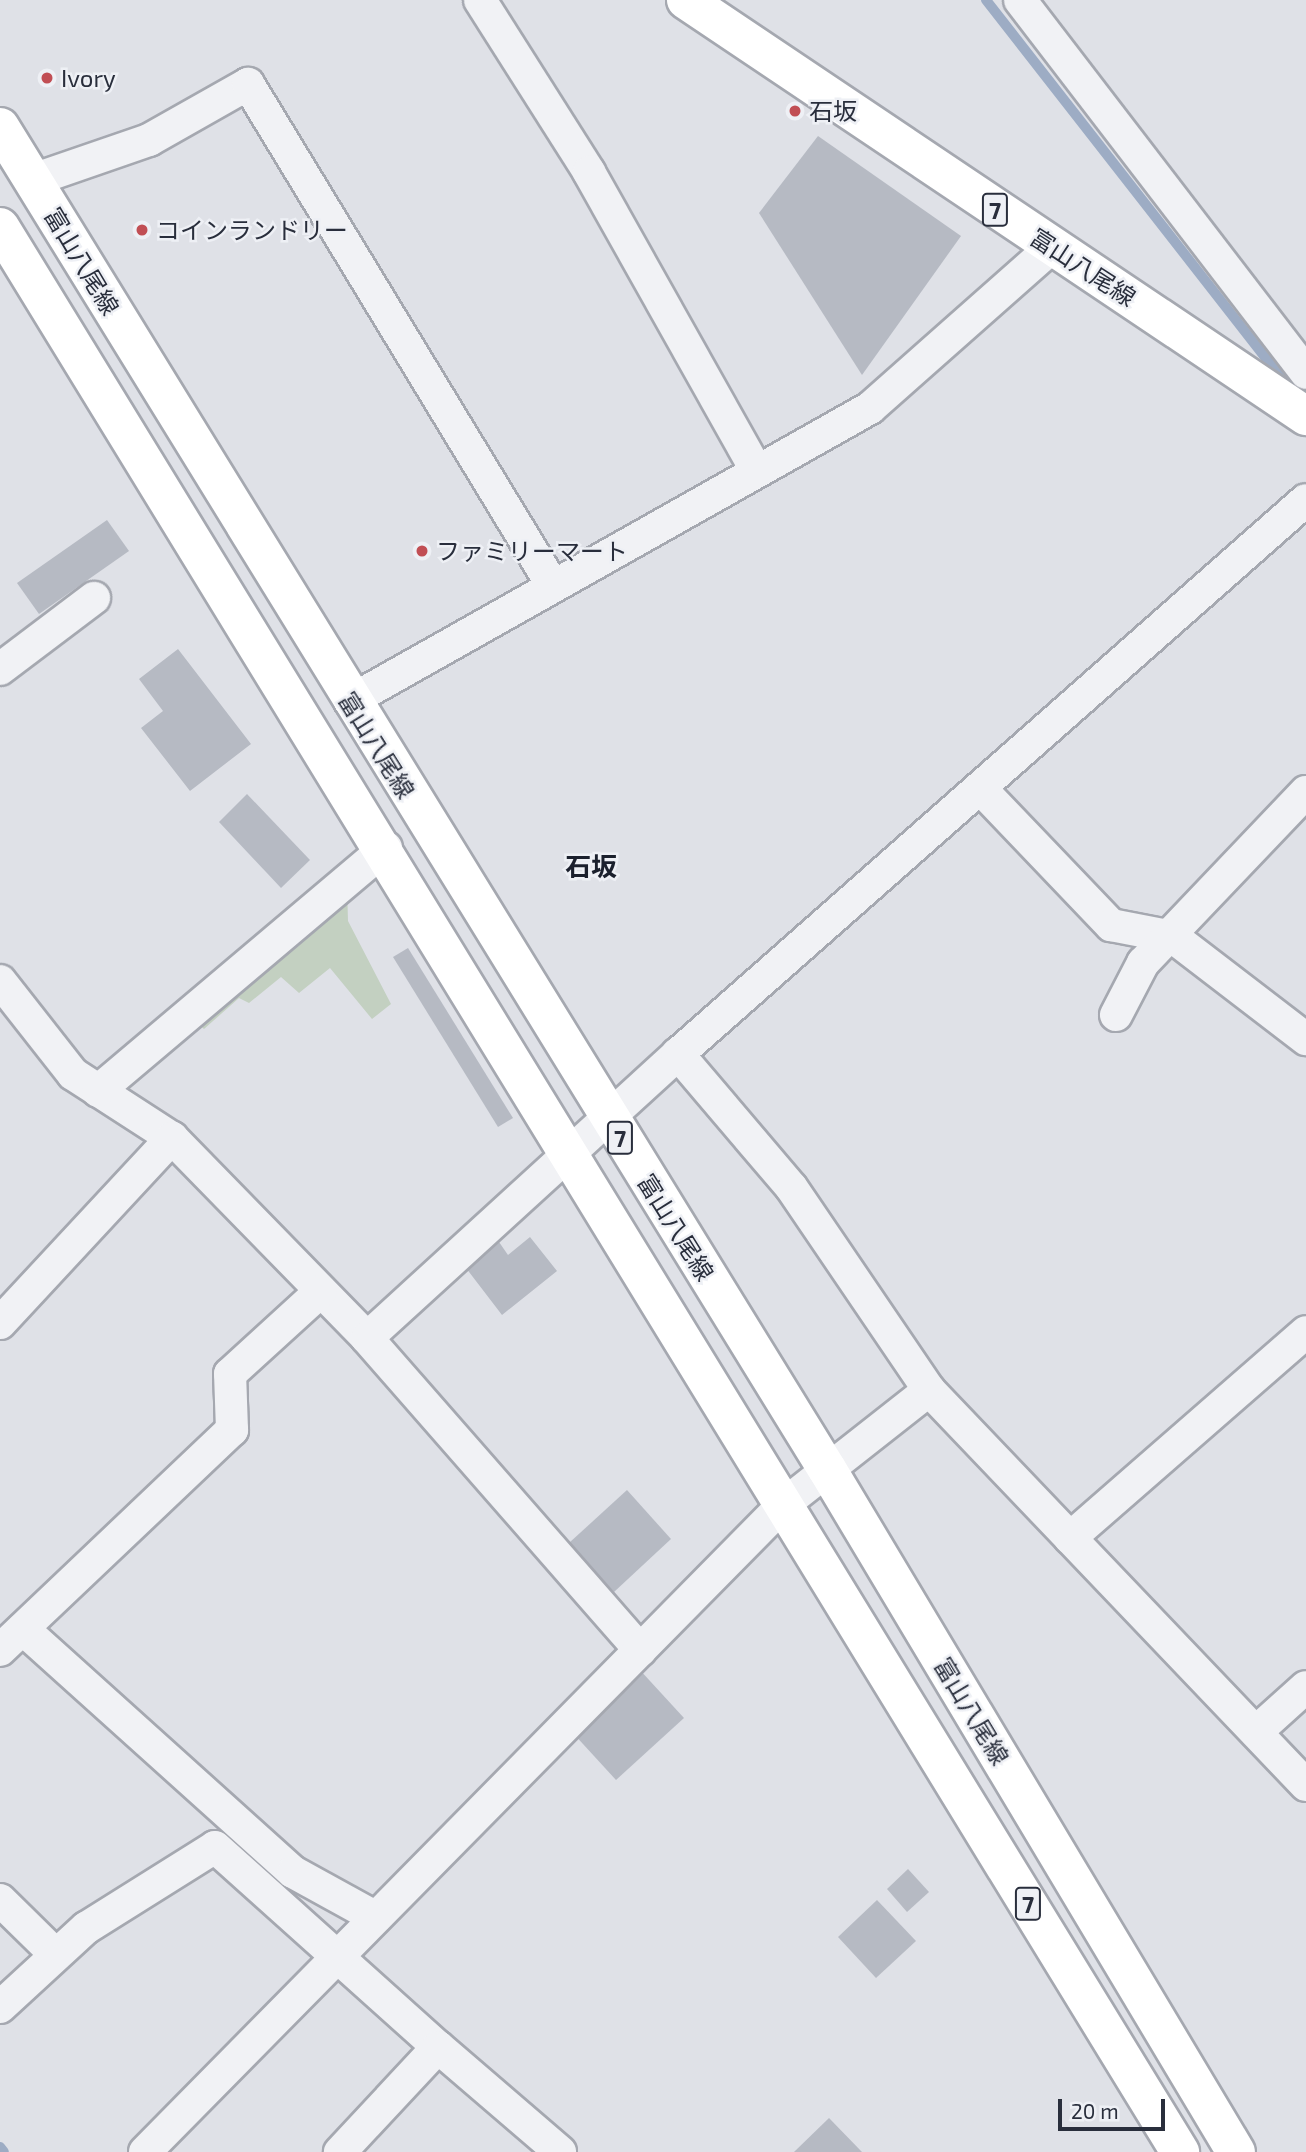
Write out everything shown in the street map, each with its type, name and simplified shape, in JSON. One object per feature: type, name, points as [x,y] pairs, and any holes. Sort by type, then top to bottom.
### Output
[{"type":"main road","name":"富山八尾線","points":[[686,0],[1306,416]]},
{"type":"main road","name":"富山八尾線","points":[[0,127],[349,701],[827,1469],[1236,2152]]},
{"type":"main road","name":"富山八尾線","points":[[0,228],[386,848],[567,1156],[1180,2152]]},
{"type":"street","points":[[480,0],[589,172],[757,471]]},
{"type":"street","points":[[1020,0],[1306,373]]},
{"type":"street","points":[[33,180],[149,140],[248,84],[553,586]]},
{"type":"street","points":[[349,701],[870,408],[1053,246]]},
{"type":"street","points":[[367,1338],[678,1054],[1306,500]]},
{"type":"street","points":[[0,669],[94,598]]},
{"type":"street","points":[[980,788],[1111,925],[1173,937],[1306,1039]]},
{"type":"street","points":[[1116,1015],[1143,963],[1173,937],[1306,792]]},
{"type":"street","points":[[98,1090],[386,848]]},
{"type":"street","points":[[0,981],[73,1074],[172,1138],[367,1338],[640,1650]]},
{"type":"street","points":[[678,1054],[791,1187],[929,1390],[1306,1785]]},
{"type":"street","points":[[0,1323],[172,1138]]},
{"type":"street","points":[[0,1650],[232,1430],[230,1374],[321,1291]]},
{"type":"street","points":[[1070,1538],[1306,1332]]},
{"type":"street","points":[[145,2152],[783,1504],[929,1390]]},
{"type":"street","points":[[23,1629],[293,1872],[375,1917]]},
{"type":"street","points":[[1256,1732],[1306,1687]]},
{"type":"street","points":[[0,2007],[86,1928],[215,1847],[337,1954],[438,2048],[560,2152]]},
{"type":"street","points":[[0,1900],[56,1955]]},
{"type":"street","points":[[340,2152],[438,2048]]},
{"type":"green space","points":[[347,886],[348,921],[391,1004],[372,1019],[330,968],[299,993],[281,977],[249,1003],[239,998],[204,1029],[189,1015]]},
{"type":"building","points":[[818,136],[961,236],[862,375],[759,213]]},
{"type":"building","points":[[107,520],[129,551],[39,614],[17,583]]},
{"type":"building","points":[[178,649],[251,744],[190,791],[141,728],[163,711],[139,679]]},
{"type":"building","points":[[247,794],[310,860],[281,888],[219,822]]},
{"type":"building","points":[[408,948],[513,1118],[498,1127],[393,957]]},
{"type":"building","points":[[530,1237],[557,1271],[502,1315],[466,1268],[499,1242],[508,1255]]},
{"type":"building","points":[[627,1490],[671,1539],[614,1592],[569,1543]]},
{"type":"building","points":[[639,1669],[684,1718],[616,1780],[572,1732]]},
{"type":"building","points":[[908,1869],[929,1892],[907,1912],[887,1889]]},
{"type":"building","points":[[877,1900],[916,1941],[876,1978],[838,1937]]},
{"type":"building","points":[[829,2118],[862,2152],[794,2152]]},
{"type":"waterway","points":[[986,0],[1288,387]]},
{"type":"waterway","points":[[0,2147],[4,2152]]},
{"type":"place","name":"Ivory","points":[[47,78]]},
{"type":"place","name":"石坂","points":[[795,111]]},
{"type":"place","name":"コインランドリー","points":[[142,230]]},
{"type":"place","name":"ファミリーマート","points":[[422,551]]},
{"type":"district","name":"石坂","points":[[591,866]]}]
